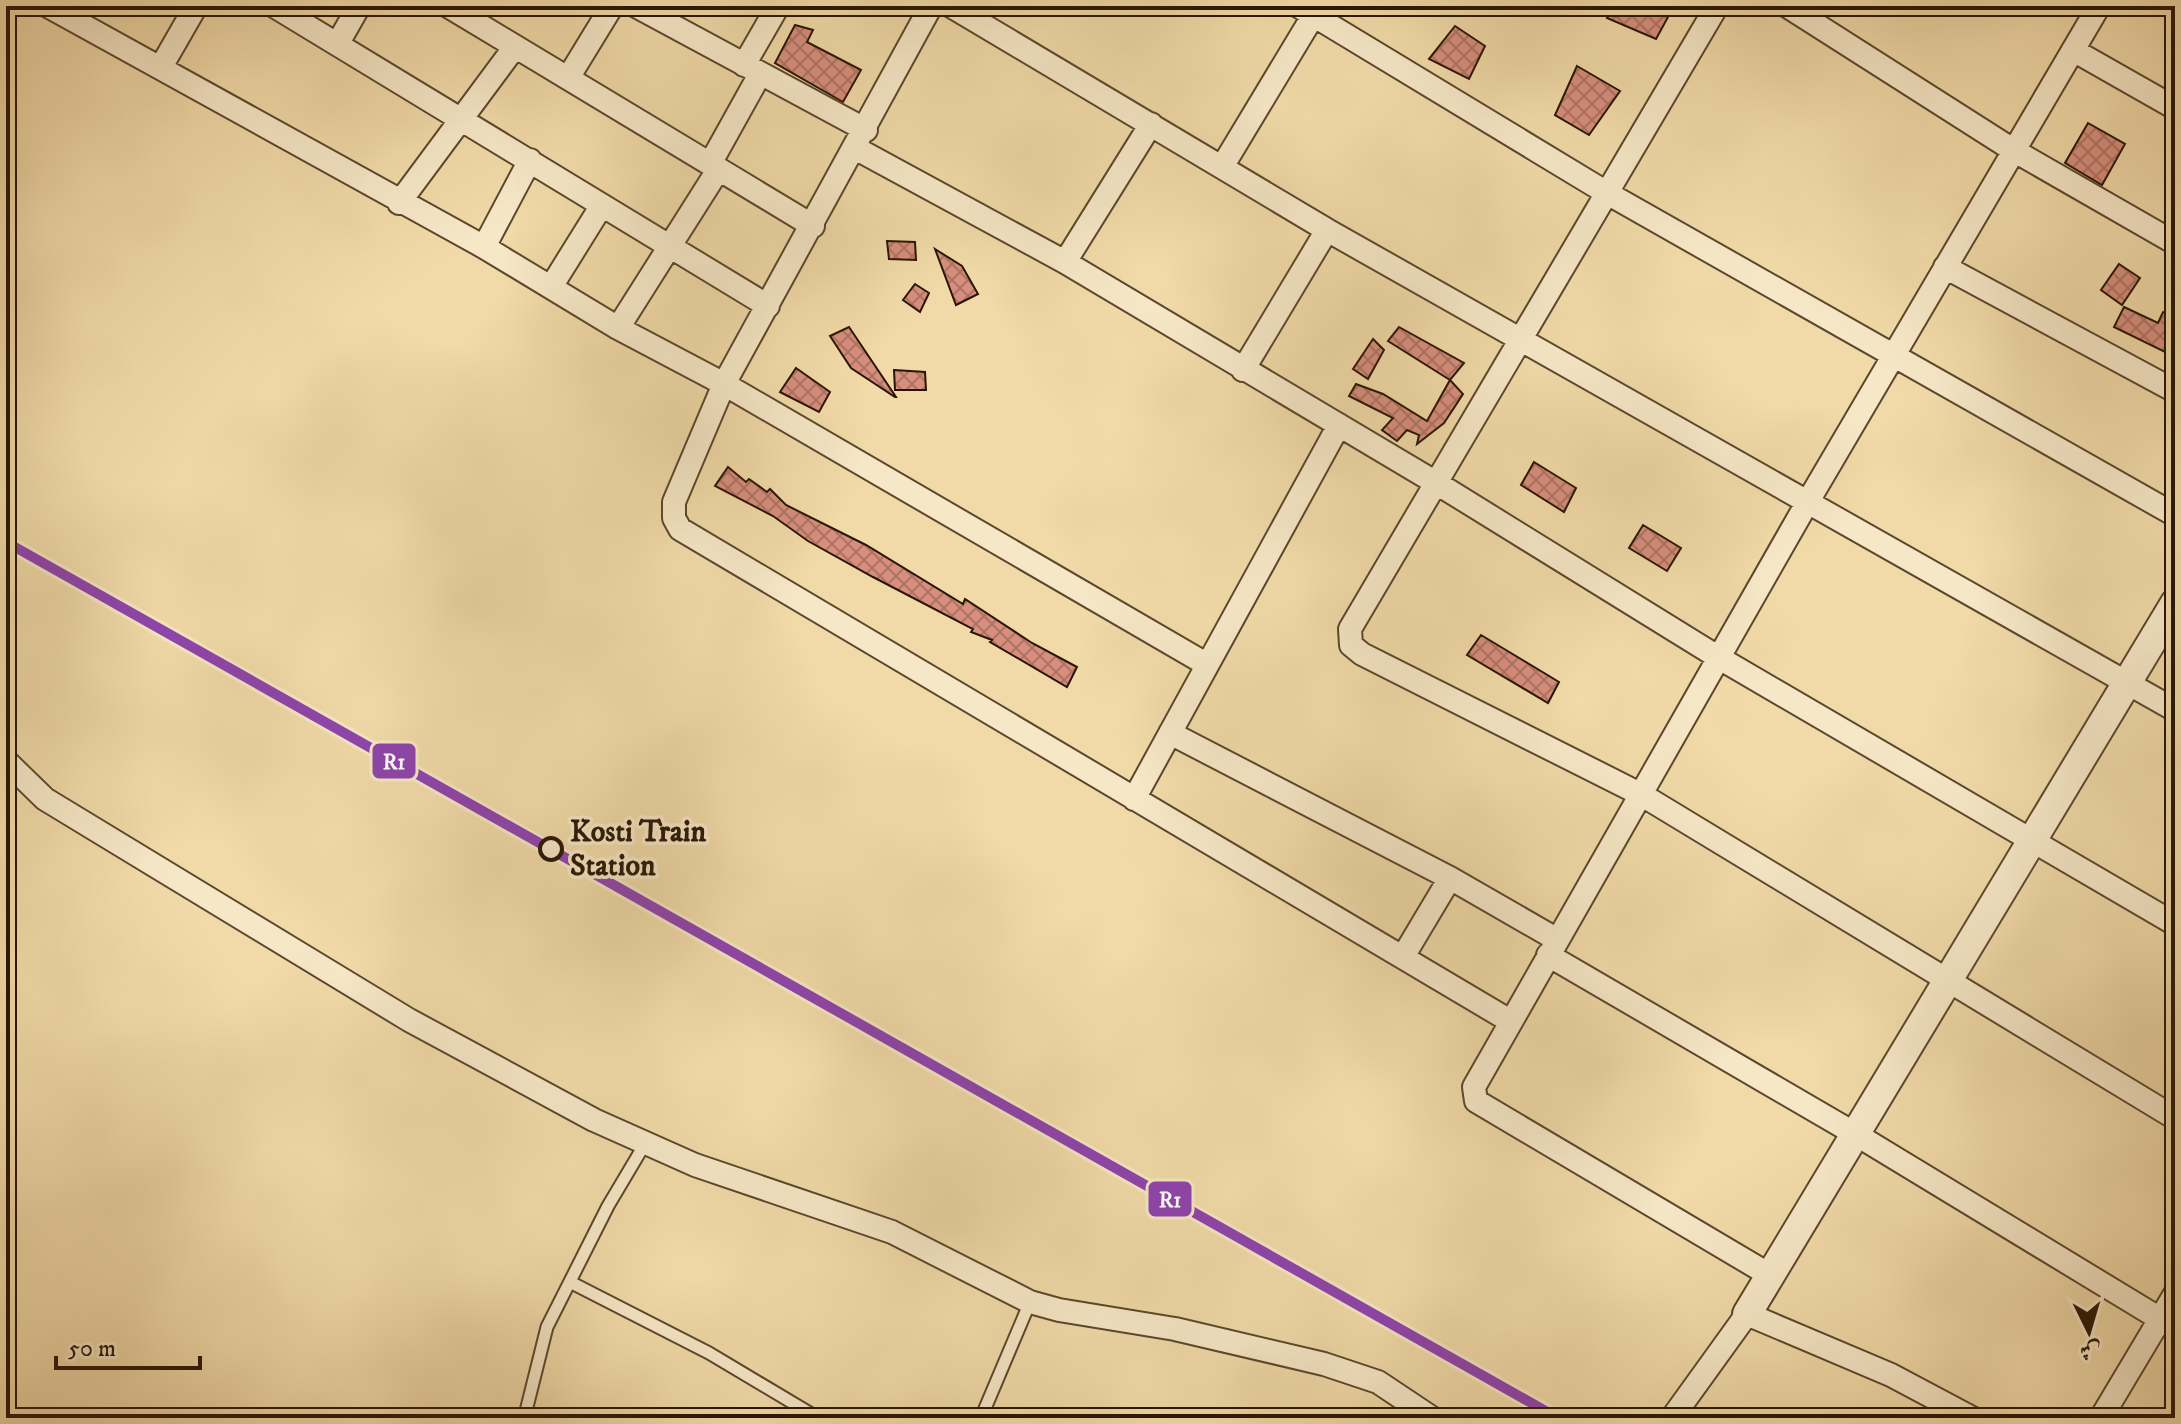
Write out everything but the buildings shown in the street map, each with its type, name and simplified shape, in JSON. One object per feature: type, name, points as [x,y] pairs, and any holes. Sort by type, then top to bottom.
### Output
[{"type":"street","points":[[48,6],[399,203],[484,247],[618,328],[724,384],[1206,664]]},
{"type":"street","points":[[161,67],[196,6]]},
{"type":"street","points":[[274,6],[768,306]]},
{"type":"street","points":[[338,43],[359,6]]},
{"type":"street","points":[[448,6],[813,226]]},
{"type":"street","points":[[568,78],[612,6]]},
{"type":"street","points":[[618,328],[714,167],[778,6]]},
{"type":"street","points":[[931,6],[861,139],[724,384],[674,502],[674,518],[680,529],[1134,799],[1404,955],[1510,1021]]},
{"type":"street","points":[[951,6],[1327,230],[2175,710]]},
{"type":"street","points":[[1717,6],[1350,629],[1351,645],[1362,654],[1642,795],[2175,1118]]},
{"type":"street","points":[[1787,6],[2013,150],[2175,243]]},
{"type":"street","points":[[1768,1274],[1476,1101],[1474,1087],[1552,947],[1721,659],[1807,503],[2099,6]]},
{"type":"street","points":[[643,8],[752,70],[1243,370],[1438,484],[1721,659],[2175,924]]},
{"type":"street","points":[[1222,167],[1310,9],[1607,193],[2175,515]]},
{"type":"street","points":[[399,203],[514,48]]},
{"type":"street","points":[[2073,50],[2175,108]]},
{"type":"street","points":[[1065,262],[1151,124]]},
{"type":"street","points":[[484,247],[530,160]]},
{"type":"street","points":[[551,287],[602,205]]},
{"type":"street","points":[[1243,370],[1327,230]]},
{"type":"street","points":[[1945,267],[2175,391]]},
{"type":"street","points":[[1134,799],[1339,425]]},
{"type":"street","points":[[1672,1418],[1747,1314],[1768,1274],[1857,1135],[2175,603]]},
{"type":"street","points":[[1170,733],[1450,878],[1552,947],[2167,1324]]},
{"type":"street","points":[[6,761],[45,799],[409,1020],[594,1120],[695,1165],[892,1232],[1030,1302],[1059,1310],[1175,1329],[1324,1364],[1378,1382],[1432,1418]]},
{"type":"street","points":[[1404,955],[1450,878]]},
{"type":"street","points":[[2101,1418],[2167,1324],[2175,1294]]},
{"type":"street","points":[[1747,1314],[1891,1375],[1972,1418]]},
{"type":"lane","points":[[537,1418],[524,1415],[547,1327],[646,1142]]},
{"type":"lane","points":[[570,1282],[709,1353],[818,1418]]},
{"type":"lane","points":[[981,1418],[1030,1302]]},
{"type":"transit line","name":"R1","points":[[6,542],[1558,1418]]},
{"type":"place","name":"Kosti Train Station","points":[[551,849]]}]
